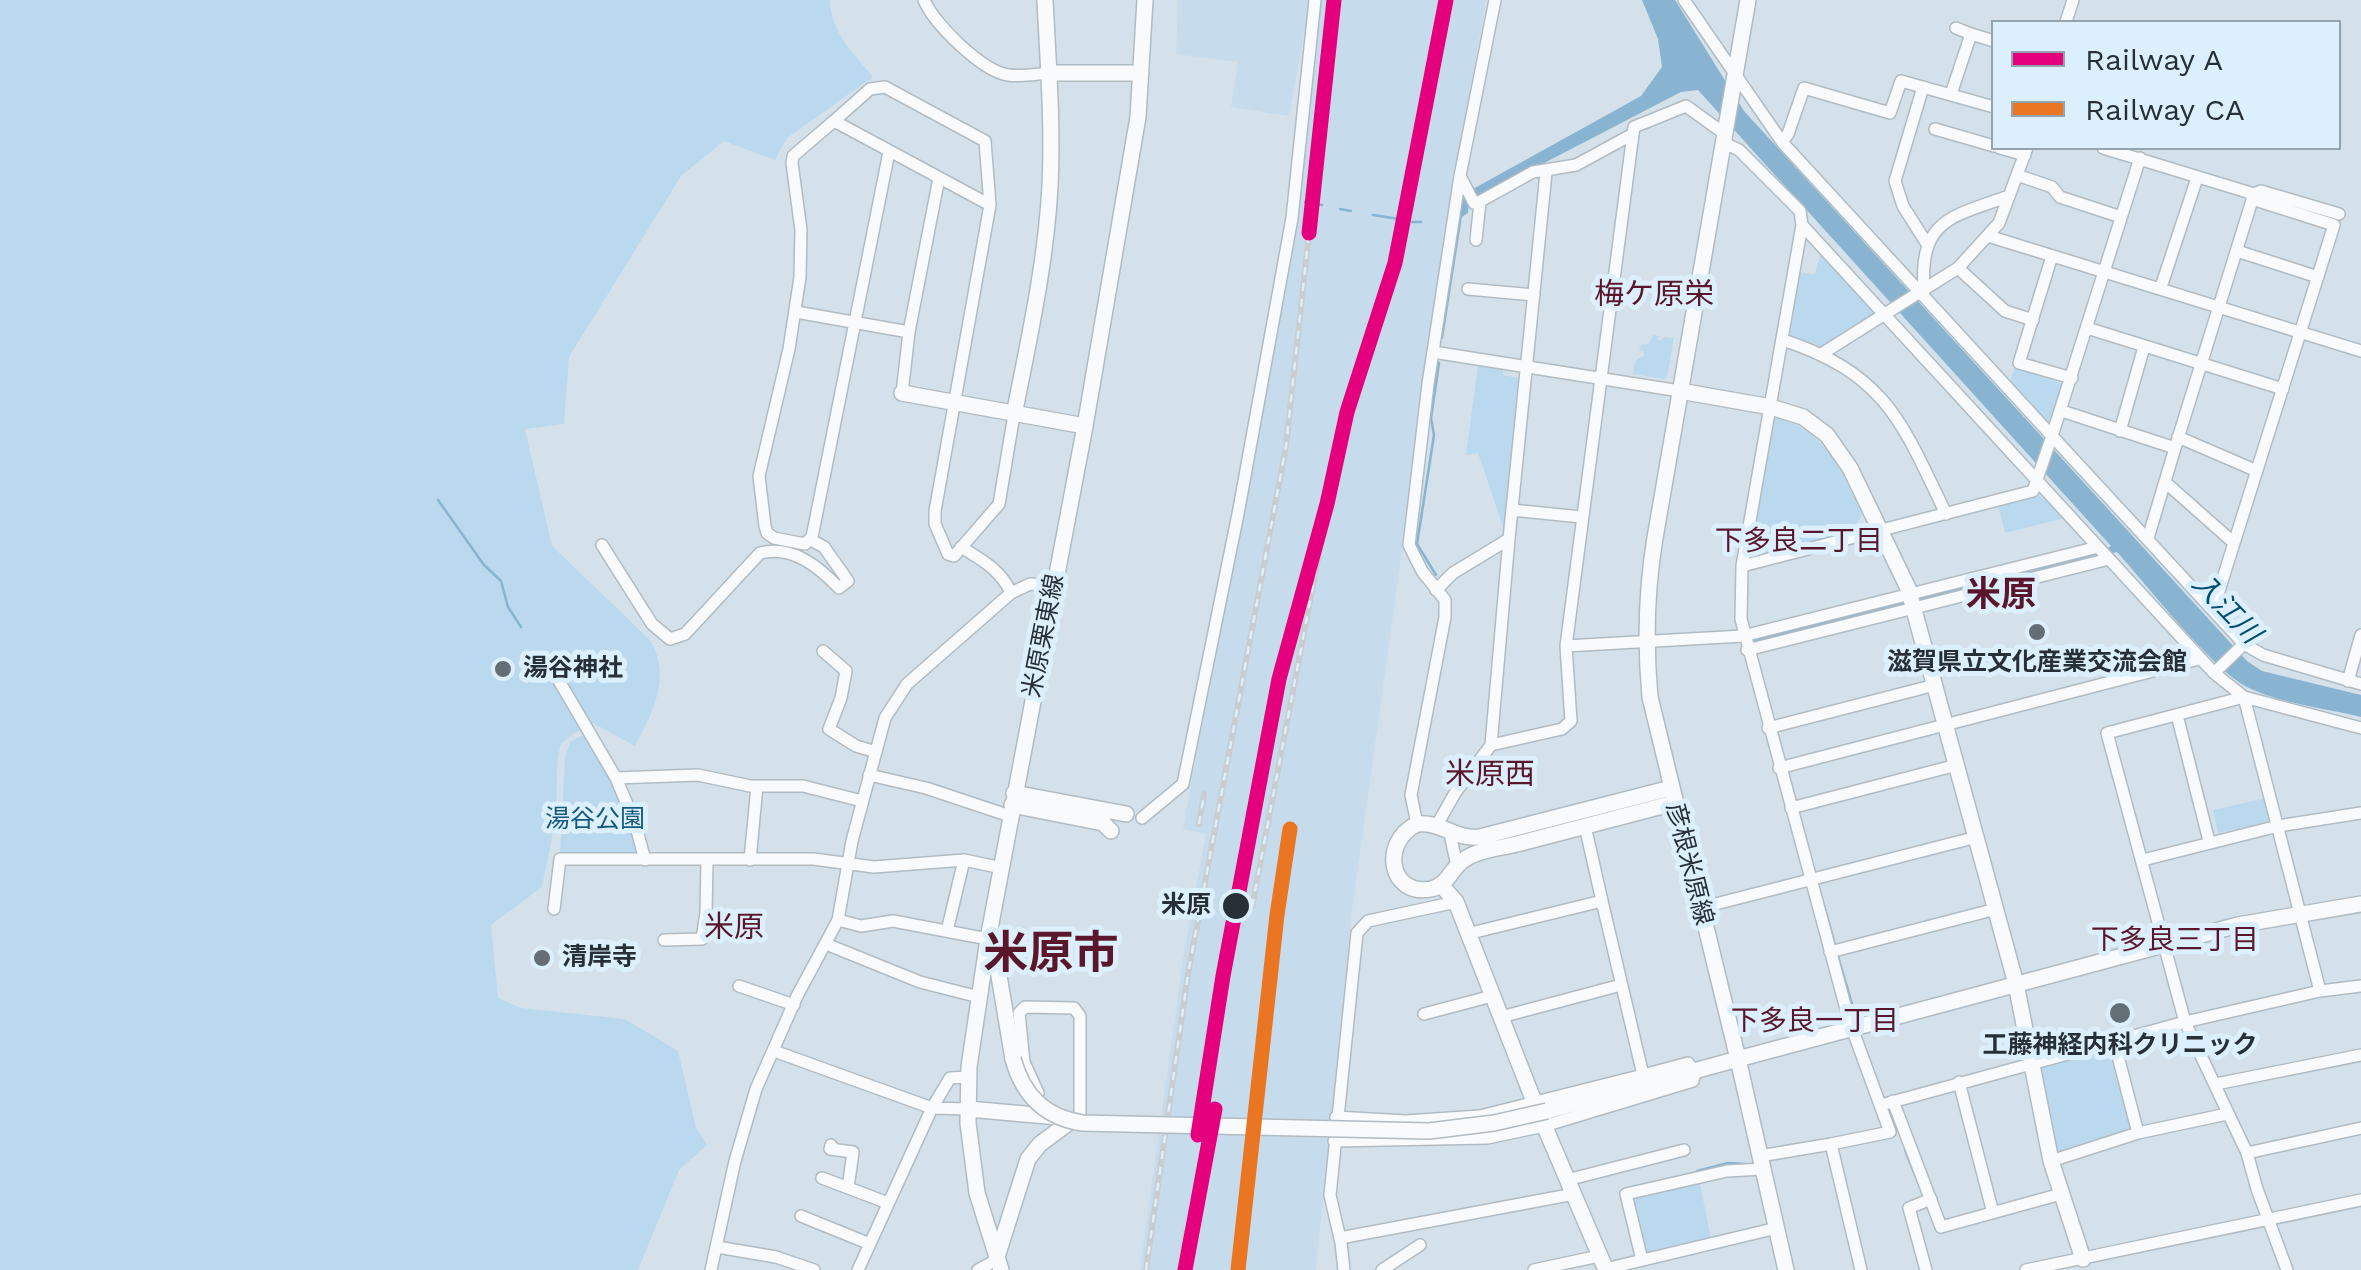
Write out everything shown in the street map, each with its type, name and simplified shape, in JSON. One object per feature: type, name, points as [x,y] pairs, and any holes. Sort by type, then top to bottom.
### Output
[{"type":"main road","points":[[1014,415],[1046,234],[1052,140],[1045,0]]},
{"type":"main road","name":"米原栗東線","points":[[998,1265],[977,1194],[968,1077],[988,940],[1085,426],[1138,117],[1145,0]]},
{"type":"main road","name":"彦根米原線","points":[[1748,0],[1647,588],[1645,643],[1650,697],[1672,795],[1786,1270]]},
{"type":"main road","points":[[1050,73],[1142,73]]},
{"type":"main road","points":[[1680,391],[1771,406],[1803,417],[1834,443],[1850,468],[1913,601],[2016,984],[2051,1162],[2083,1259]]},
{"type":"main road","points":[[902,393],[1085,426]]},
{"type":"main road","points":[[1672,795],[1585,826],[1466,858],[1441,885],[1416,888],[1397,874],[1394,848],[1402,833],[1417,824],[1467,839],[1672,795]]},
{"type":"main road","points":[[1012,805],[1134,816]]},
{"type":"main road","points":[[1012,805],[1103,823],[1110,830]]},
{"type":"main road","points":[[1441,885],[1456,902],[1603,1265]]},
{"type":"main road","points":[[988,940],[995,952],[1021,1082],[1032,1100],[1050,1113],[1069,1119],[1429,1131],[1542,1113],[2163,945],[2300,912],[2361,904]]},
{"type":"main road","points":[[968,1110],[1136,1122]]},
{"type":"main road","points":[[998,1265],[1023,1169],[1034,1150],[1069,1119]]},
{"type":"street","points":[[924,0],[939,24],[991,69],[1007,75],[1050,73]]},
{"type":"street","points":[[1134,816],[1183,784],[1292,218],[1315,0]]},
{"type":"street","points":[[1417,824],[1412,795],[1445,617],[1444,600],[1410,545],[1460,176],[1494,0]]},
{"type":"street","points":[[1684,0],[1735,80],[1782,142],[2051,439],[2148,538],[2242,646],[2262,656],[2361,684]]},
{"type":"street","points":[[1956,28],[1991,40]]},
{"type":"street","points":[[1951,94],[1971,34]]},
{"type":"street","points":[[1782,142],[1804,88],[1890,112],[1901,81],[1991,106]]},
{"type":"street","points":[[889,152],[811,540],[805,544],[770,536],[759,484],[796,312],[801,230],[793,156],[870,89],[885,87],[985,141],[990,205],[934,519],[948,554],[954,556],[998,504],[1014,415]]},
{"type":"street","points":[[1923,87],[1896,181],[1902,206],[1927,244]]},
{"type":"street","points":[[1491,745],[1562,729],[1571,721],[1566,646],[1634,126],[1686,106],[1725,136],[1800,211],[1802,225],[1742,566],[1743,636],[1753,649],[1835,951],[1852,1028],[1941,1227],[2060,1194]]},
{"type":"street","points":[[834,121],[990,205]]},
{"type":"street","points":[[1935,129],[1991,144]]},
{"type":"street","points":[[1477,202],[1533,172],[1546,173],[1576,165],[1633,134]]},
{"type":"street","points":[[2110,150],[2334,226],[2213,610]]},
{"type":"street","points":[[1823,354],[1958,268],[1998,223],[2026,151]]},
{"type":"street","points":[[1742,566],[2033,491],[2062,412],[2140,158]]},
{"type":"street","points":[[1458,866],[1444,830],[1455,793],[1491,745],[1546,173]]},
{"type":"street","points":[[2017,175],[2052,186],[2060,197],[2121,217]]},
{"type":"street","points":[[1460,176],[1477,202],[1476,240]]},
{"type":"street","points":[[902,393],[909,332],[939,178]]},
{"type":"street","points":[[2160,288],[2197,178]]},
{"type":"street","points":[[2148,538],[2253,196],[2262,191],[2339,214]]},
{"type":"street","points":[[1920,293],[1922,265],[1935,230],[1947,221],[2010,196]]},
{"type":"street","points":[[1802,225],[1888,313],[2200,658],[2217,669],[2244,697],[2320,991]]},
{"type":"street","points":[[1988,236],[2361,351]]},
{"type":"street","points":[[2237,251],[2318,277]]},
{"type":"street","points":[[2052,256],[2019,363],[2072,378]]},
{"type":"street","points":[[1958,268],[2005,312],[2033,320]]},
{"type":"street","points":[[1468,288],[1534,295]]},
{"type":"street","points":[[796,312],[909,332]]},
{"type":"street","points":[[2088,328],[2283,389]]},
{"type":"street","points":[[1782,340],[1823,354],[1860,376],[1892,409],[1946,514]]},
{"type":"street","points":[[2120,431],[2144,346]]},
{"type":"street","points":[[1434,352],[1680,391]]},
{"type":"street","points":[[2062,412],[2120,431],[2177,442],[2257,471]]},
{"type":"street","points":[[2165,482],[2234,543]]},
{"type":"street","points":[[1512,510],[1581,517]]},
{"type":"street","points":[[1436,590],[1453,572],[1510,539]]},
{"type":"street","points":[[602,544],[652,624],[670,639],[685,634],[760,553],[775,551],[810,562],[838,588],[848,580],[824,548],[811,540]]},
{"type":"street","points":[[962,547],[995,569],[1011,593]]},
{"type":"street","points":[[1753,649],[1913,601],[2103,553]]},
{"type":"street","points":[[710,1270],[751,1106],[794,1005],[838,920],[862,801],[884,718],[907,684],[1011,593],[1030,584],[1053,584]]},
{"type":"street","points":[[1566,646],[1743,636],[1913,601]]},
{"type":"street","points":[[2348,681],[2361,635]]},
{"type":"street","points":[[2217,669],[2242,646]]},
{"type":"street","points":[[823,651],[846,671],[829,729],[856,746],[876,752]]},
{"type":"street","points":[[1784,767],[2200,658]]},
{"type":"street","points":[[548,662],[616,778],[636,823],[645,860]]},
{"type":"street","points":[[1772,727],[1935,685]]},
{"type":"street","points":[[2287,1270],[2248,1153],[2185,1022],[2107,733],[2244,697],[2361,728]]},
{"type":"street","points":[[2177,714],[2209,842]]},
{"type":"street","points":[[1795,807],[1957,764]]},
{"type":"street","points":[[616,778],[698,774],[756,786],[803,786],[862,801]]},
{"type":"street","points":[[870,775],[1012,805]]},
{"type":"street","points":[[750,860],[756,786]]},
{"type":"street","points":[[2143,860],[2278,826],[2361,813]]},
{"type":"street","points":[[1585,826],[1643,1075]]},
{"type":"street","points":[[1700,908],[1977,837]]},
{"type":"street","points":[[554,910],[560,859],[813,859],[874,867],[964,860],[1002,868]]},
{"type":"street","points":[[946,932],[964,860]]},
{"type":"street","points":[[664,940],[702,939],[707,861]]},
{"type":"street","points":[[1467,934],[1602,901]]},
{"type":"street","points":[[1344,1270],[1330,1195],[1356,933],[1368,921],[1456,902]]},
{"type":"street","points":[[1835,951],[1996,909]]},
{"type":"street","points":[[838,920],[861,926],[893,922],[988,940]]},
{"type":"street","points":[[826,944],[920,982],[979,996]]},
{"type":"street","points":[[1501,1017],[1622,985]]},
{"type":"street","points":[[740,986],[794,1005]]},
{"type":"street","points":[[1887,1103],[2185,1022],[2320,991],[2361,986]]},
{"type":"street","points":[[1424,1014],[1492,996]]},
{"type":"street","points":[[1020,1009],[1079,1010],[1069,1119],[1033,1086],[1024,1062],[1020,1009]]},
{"type":"street","points":[[2114,1041],[2138,1133]]},
{"type":"street","points":[[774,1051],[932,1108],[968,1110]]},
{"type":"street","points":[[2216,1084],[2361,1055]]},
{"type":"street","points":[[1334,1141],[1487,1138],[1643,1075],[1688,1062],[1695,1072]]},
{"type":"street","points":[[858,1270],[932,1108],[950,1078],[968,1077]]},
{"type":"street","points":[[1959,1082],[1993,1213]]},
{"type":"street","points":[[1642,1260],[1626,1194],[1890,1132],[1887,1103]]},
{"type":"street","points":[[1336,1117],[1444,1120],[1542,1113]]},
{"type":"street","points":[[2051,1162],[2138,1133],[2227,1114]]},
{"type":"street","points":[[2248,1153],[2361,1128]]},
{"type":"street","points":[[1832,1144],[1861,1270]]},
{"type":"street","points":[[831,1145],[830,1148],[853,1152],[848,1188]]},
{"type":"street","points":[[1340,1238],[1570,1187],[1684,1150]]},
{"type":"street","points":[[822,1178],[888,1203]]},
{"type":"street","points":[[2026,1270],[2361,1200]]},
{"type":"street","points":[[1926,1270],[1909,1208],[1927,1201]]},
{"type":"street","points":[[801,1216],[870,1244]]},
{"type":"street","points":[[1534,1270],[1642,1260],[1777,1228]]},
{"type":"street","points":[[1382,1270],[1420,1245]]},
{"type":"street","points":[[717,1247],[776,1257],[814,1270]]},
{"type":"street","points":[[978,1270],[998,1265]]},
{"type":"shaded area","points":[[1178,0],[1310,0],[1289,116],[1231,107],[1238,62],[1176,54]]},
{"type":"shaded area","points":[[1319,0],[1486,0],[1452,191],[1352,910],[1316,1270],[1140,1270],[1184,953],[1206,834],[1183,829],[1295,216]]},
{"type":"shaded area","points":[[1642,0],[1675,0],[1744,111],[2247,661],[2262,671],[2361,695],[2361,717],[2260,693],[2216,663],[2117,552],[2112,553],[2108,548],[2111,546],[1698,90],[1681,92],[1469,202],[1468,213],[1462,217],[1443,339],[1440,338],[1464,194],[1641,96],[1662,67],[1658,39]]},
{"type":"green space","points":[[0,0],[830,0],[839,32],[873,77],[787,138],[775,160],[724,141],[681,176],[569,357],[564,424],[525,429],[552,546],[650,640],[660,680],[658,694],[635,746],[591,722],[561,743],[555,817],[542,887],[491,925],[498,998],[521,1008],[625,1019],[678,1051],[696,1128],[707,1145],[679,1170],[638,1270],[0,1270]]},
{"type":"green space","points":[[1821,252],[1877,315],[1824,348],[1787,334],[1797,272],[1815,274]]},
{"type":"green space","points":[[1653,335],[1661,341],[1664,337],[1674,338],[1664,379],[1633,374],[1635,361],[1644,355],[1643,350],[1639,351],[1641,345],[1649,343]]},
{"type":"green space","points":[[1478,365],[1503,369],[1503,375],[1519,378],[1506,535],[1478,453],[1466,455]]},
{"type":"green space","points":[[2015,366],[2062,384],[2051,424],[2042,423],[2010,382]]},
{"type":"green space","points":[[1776,417],[1807,432],[1830,455],[1862,514],[1851,535],[1751,558],[1748,556]]},
{"type":"green space","points":[[2036,495],[2064,518],[2005,533],[1998,504]]},
{"type":"green space","name":"湯谷公園","points":[[583,735],[624,805],[639,851],[636,854],[560,854],[565,757],[570,742]]},
{"type":"green space","points":[[2266,798],[2271,821],[2218,833],[2213,810]]},
{"type":"green space","points":[[2111,1051],[2131,1132],[2056,1154],[2039,1068]]},
{"type":"green space","points":[[1700,1183],[1711,1240],[1647,1254],[1633,1200],[1636,1196]]},
{"type":"waterway","points":[[1316,204],[1322,205]]},
{"type":"waterway","points":[[1340,209],[1351,211]]},
{"type":"waterway","points":[[1373,215],[1399,219]]},
{"type":"waterway","points":[[1412,222],[1421,222]]},
{"type":"waterway","points":[[1436,575],[1417,544],[1434,435],[1431,418],[1439,363]]},
{"type":"waterway","points":[[438,500],[484,565],[501,581],[508,607],[521,627]]},
{"type":"waterway","points":[[1919,599],[2096,554]]},
{"type":"waterway","points":[[1755,641],[1907,602]]},
{"type":"waterway","points":[[1824,905],[1835,945]]},
{"type":"waterway","points":[[1837,953],[1855,1014]]},
{"type":"waterway","points":[[1905,1150],[1915,1175]]},
{"type":"waterway","points":[[1697,1171],[1728,1163],[1746,1164]]},
{"type":"railway","points":[[1146,1270],[1188,974],[1286,446],[1309,233]]},
{"type":"railway","points":[[1252,907],[1332,485]]},
{"type":"railway","points":[[1199,824],[1204,794]]},
{"type":"railway","points":[[1180,1270],[1186,1232]]},
{"type":"rail line","name":"A","points":[[1309,233],[1334,0]]},
{"type":"rail line","name":"A","points":[[1198,1135],[1223,976],[1279,679],[1327,504],[1347,412],[1395,263],[1446,0]]},
{"type":"rail line","name":"CA","points":[[1238,1270],[1290,829]]},
{"type":"rail line","name":"A","points":[[1185,1270],[1215,1109]]},
{"type":"place","name":"滋賀県立文化産業交流会館","points":[[2037,632]]},
{"type":"place","name":"湯谷神社","points":[[503,669]]},
{"type":"place","name":"米原","points":[[1236,906]]},
{"type":"place","name":"清岸寺","points":[[542,958]]},
{"type":"place","name":"工藤神経内科クリニック","points":[[2120,1013]]},
{"type":"district","name":"梅ケ原栄","points":[[1654,295]]},
{"type":"district","name":"下多良二丁目","points":[[1799,542]]},
{"type":"district","name":"米原","points":[[2001,596]]},
{"type":"district","name":"米原西","points":[[1490,775]]},
{"type":"district","name":"米原","points":[[734,928]]},
{"type":"district","name":"下多良三丁目","points":[[2175,941]]},
{"type":"district","name":"米原市","points":[[1051,955]]},
{"type":"district","name":"下多良一丁目","points":[[1815,1022]]},
{"type":"water label","name":"入江川","points":[[2226,609]]}]
